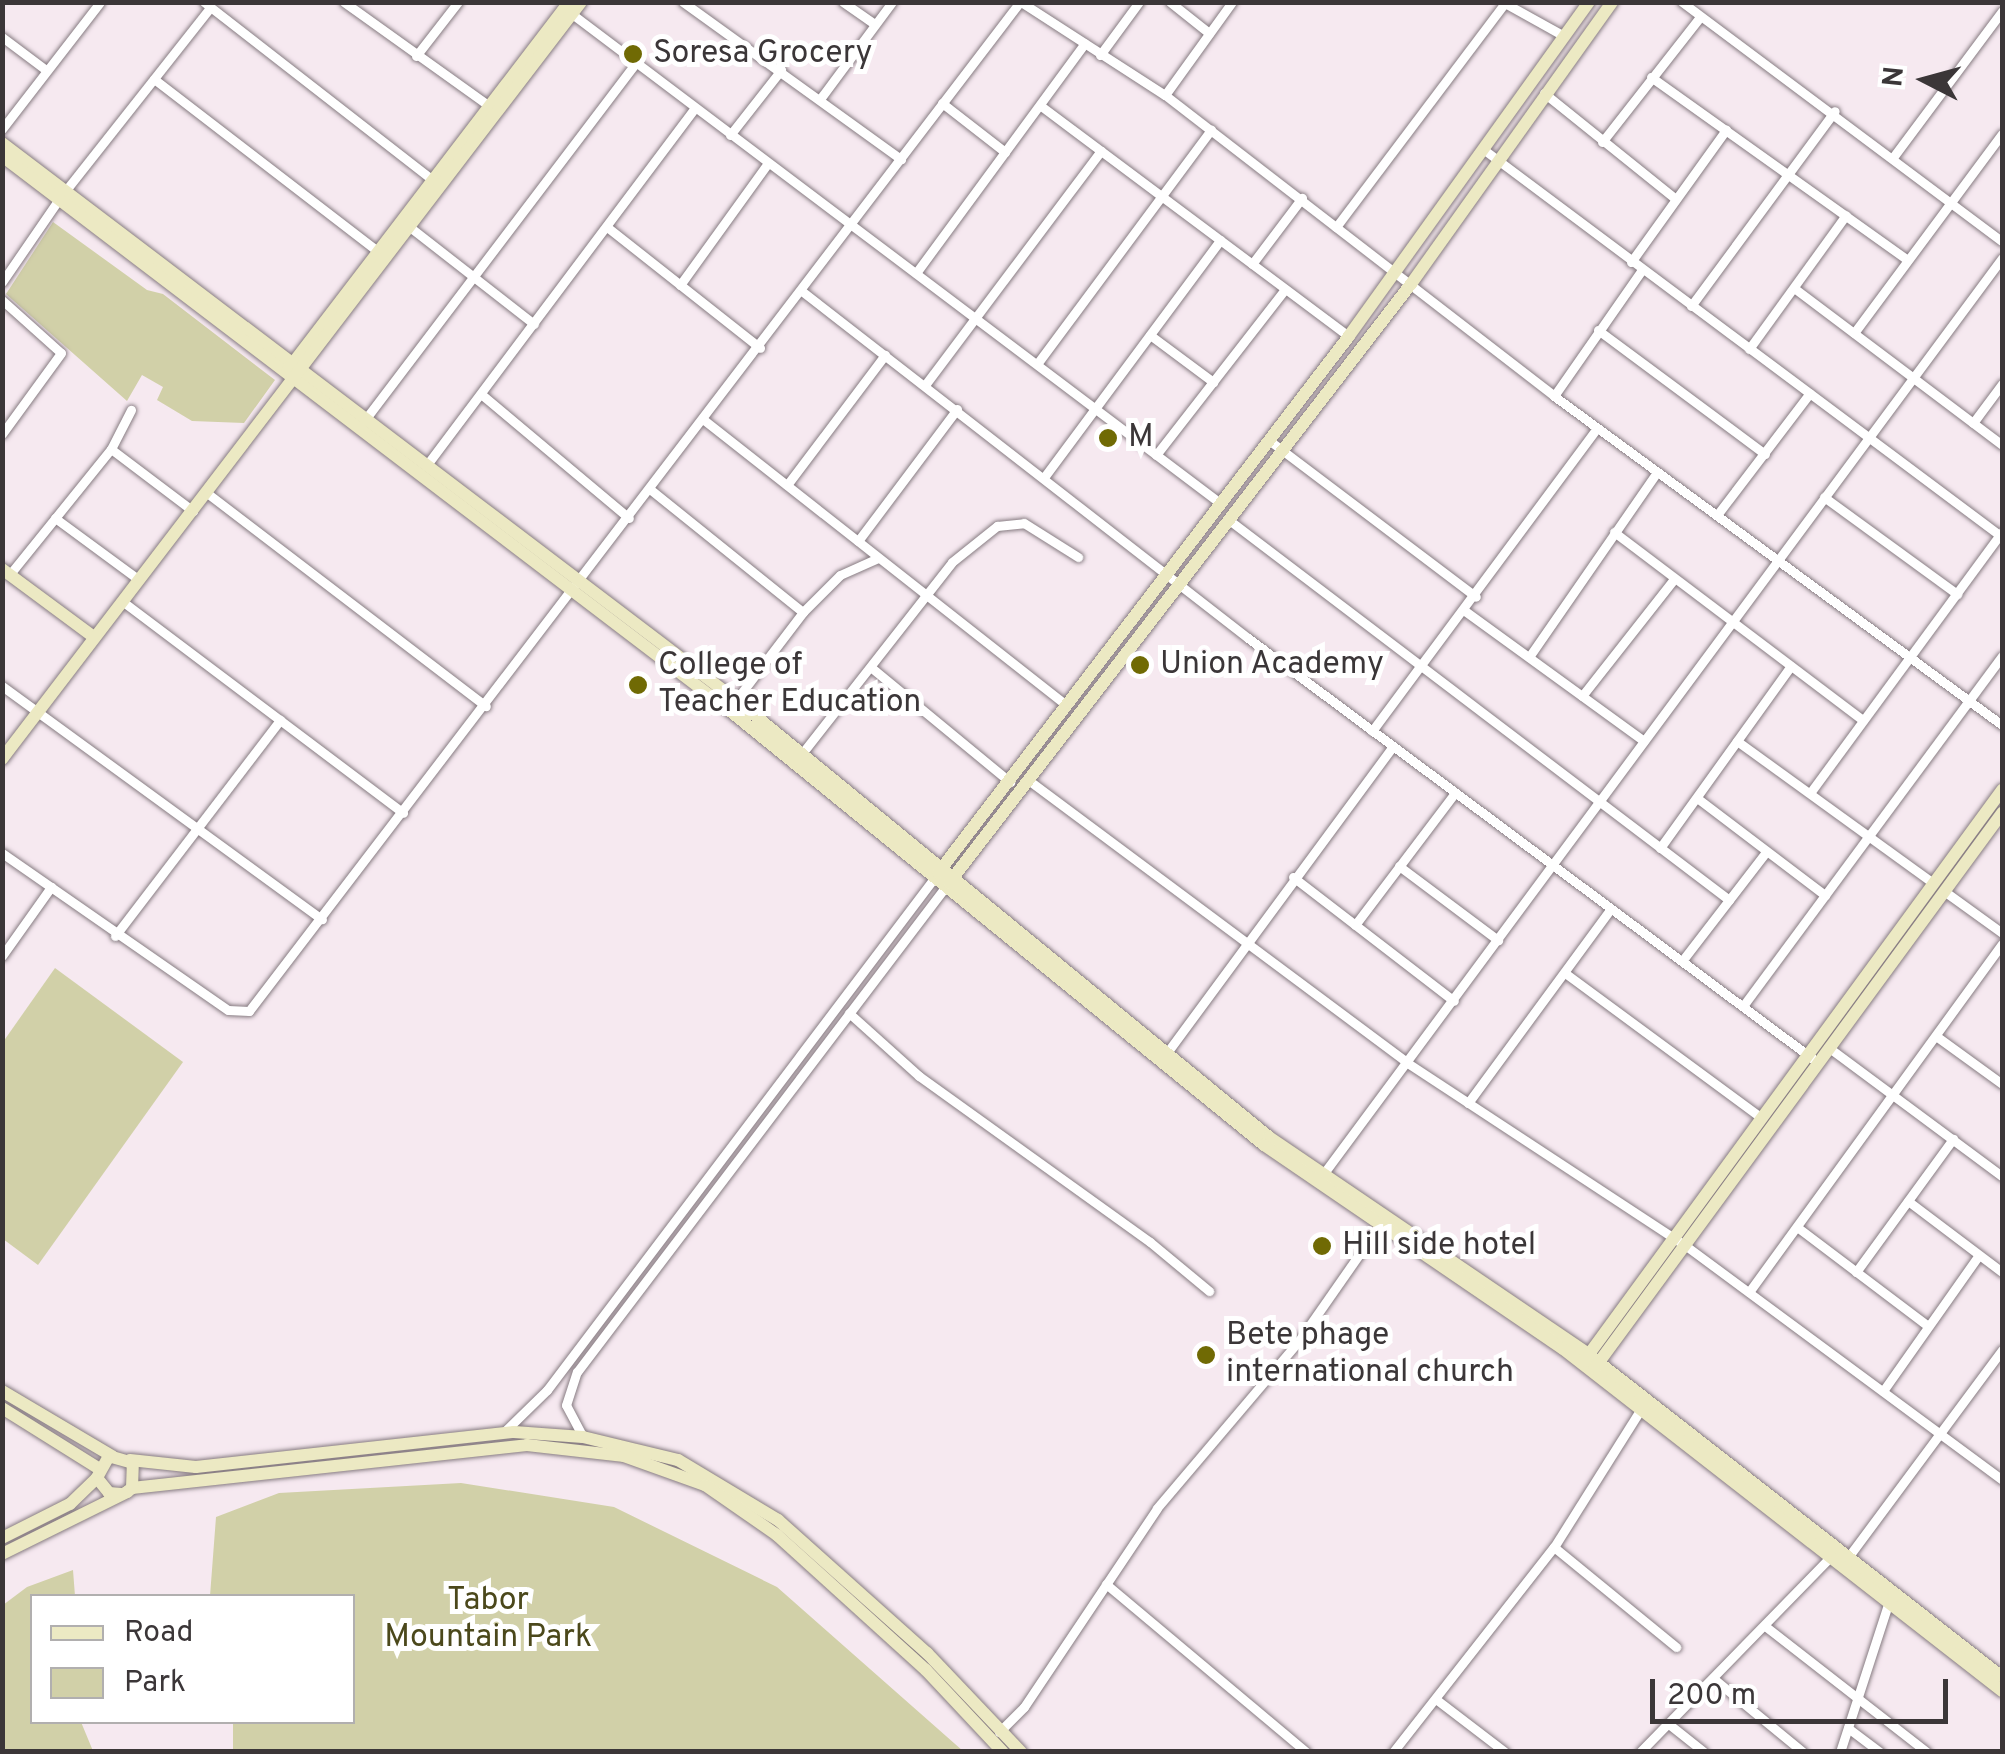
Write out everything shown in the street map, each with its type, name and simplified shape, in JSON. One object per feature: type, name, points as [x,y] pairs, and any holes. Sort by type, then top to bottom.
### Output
[{"type":"main road","points":[[944,876],[1009,774],[1270,441],[1590,2]]},
{"type":"main road","points":[[944,876],[1024,785],[1286,449],[1411,284],[1612,2]]},
{"type":"main road","points":[[2,759],[208,493],[380,253],[574,6]]},
{"type":"main road","points":[[291,376],[411,228],[490,106],[574,6]]},
{"type":"main road","points":[[2,143],[291,376],[732,705],[1256,1126],[1591,1362],[2002,1677]]},
{"type":"main road","points":[[2,156],[63,195]]},
{"type":"main road","points":[[291,376],[364,421],[426,466],[578,588]]},
{"type":"main road","points":[[6,572],[94,637]]},
{"type":"main road","points":[[1676,1239],[1938,887],[2002,790]]},
{"type":"main road","points":[[1938,887],[2002,813]]},
{"type":"main road","points":[[1166,1055],[1264,1144],[1591,1362],[1641,1408],[2002,1691]]},
{"type":"main road","points":[[1591,1362],[1760,1117],[1812,1058]]},
{"type":"main road","points":[[2,1391],[51,1426],[112,1456],[130,1460],[210,1466],[502,1434],[583,1437],[678,1460],[737,1490],[894,1632],[996,1734],[1020,1752]]},
{"type":"main road","points":[[2,1408],[98,1473],[109,1493],[510,1447],[596,1451],[705,1485],[776,1535],[894,1632]]},
{"type":"main road","points":[[2,1538],[70,1504],[112,1456]]},
{"type":"main road","points":[[2,1554],[127,1491],[137,1476],[130,1460]]},
{"type":"main road","points":[[996,1734],[1002,1752]]},
{"type":"street","points":[[2,129],[100,2]]},
{"type":"street","points":[[416,56],[458,2]]},
{"type":"street","points":[[682,2],[901,159]]},
{"type":"street","points":[[843,2],[874,24]]},
{"type":"street","points":[[820,99],[892,2]]},
{"type":"street","points":[[2,853],[114,936],[238,1016],[249,1012],[578,588],[1021,2],[1165,95],[1554,396],[2002,726]]},
{"type":"street","points":[[1100,55],[1139,2]]},
{"type":"street","points":[[1170,2],[1209,33]]},
{"type":"street","points":[[1165,95],[1232,2]]},
{"type":"street","points":[[1682,2],[1835,111],[2002,241]]},
{"type":"street","points":[[344,3],[490,106]]},
{"type":"street","points":[[1336,227],[1503,3],[1564,36]]},
{"type":"street","points":[[2,282],[207,5],[437,184]]},
{"type":"street","points":[[574,6],[636,63],[1220,503]]},
{"type":"street","points":[[1894,156],[2002,10]]},
{"type":"street","points":[[1602,142],[1700,17]]},
{"type":"street","points":[[1992,24],[2002,32]]},
{"type":"street","points":[[2,37],[46,70]]},
{"type":"street","points":[[916,272],[1085,43]]},
{"type":"street","points":[[364,421],[636,63]]},
{"type":"street","points":[[730,135],[781,70]]},
{"type":"street","points":[[1651,77],[1908,260]]},
{"type":"street","points":[[154,79],[380,253]]},
{"type":"street","points":[[1544,93],[1676,199]]},
{"type":"street","points":[[942,103],[1006,152]]},
{"type":"street","points":[[1040,106],[1349,336]]},
{"type":"street","points":[[426,466],[695,108]]},
{"type":"street","points":[[1691,306],[1835,111]]},
{"type":"street","points":[[1037,364],[1210,130]]},
{"type":"street","points":[[1631,262],[1726,130]]},
{"type":"street","points":[[1854,333],[2002,134]]},
{"type":"street","points":[[1483,149],[2001,534],[1810,793]]},
{"type":"street","points":[[925,385],[1102,151]]},
{"type":"street","points":[[680,285],[768,163]]},
{"type":"street","points":[[1252,264],[1302,198]]},
{"type":"street","points":[[1749,349],[1846,215]]},
{"type":"street","points":[[607,227],[760,348]]},
{"type":"street","points":[[411,228],[534,324]]},
{"type":"street","points":[[1045,476],[1220,240]]},
{"type":"street","points":[[1324,1173],[2002,258]]},
{"type":"street","points":[[1554,396],[1642,270]]},
{"type":"street","points":[[1794,288],[2002,445]]},
{"type":"street","points":[[1156,455],[1285,290]]},
{"type":"street","points":[[803,292],[1392,747],[1812,1058]]},
{"type":"street","points":[[2,300],[61,353],[2,434]]},
{"type":"street","points":[[1598,330],[1765,454]]},
{"type":"street","points":[[1150,335],[1213,382]]},
{"type":"street","points":[[787,485],[885,355]]},
{"type":"street","points":[[1973,423],[2002,384]]},
{"type":"street","points":[[1717,516],[1810,393]]},
{"type":"street","points":[[481,394],[629,518]]},
{"type":"street","points":[[6,572],[111,448],[131,410]]},
{"type":"street","points":[[858,541],[957,410]]},
{"type":"street","points":[[704,420],[924,597],[1064,703]]},
{"type":"street","points":[[1372,731],[1422,670],[1598,428]]},
{"type":"street","points":[[1270,441],[1286,449],[1476,597]]},
{"type":"street","points":[[111,448],[193,512]]},
{"type":"street","points":[[1529,657],[1658,472]]},
{"type":"street","points":[[650,490],[803,612]]},
{"type":"street","points":[[208,493],[486,706]]},
{"type":"street","points":[[1824,498],[1956,594]]},
{"type":"street","points":[[55,518],[139,580]]},
{"type":"street","points":[[1229,520],[1729,900]]},
{"type":"street","points":[[799,758],[873,669],[952,562],[1008,521],[1035,528],[1078,558]]},
{"type":"street","points":[[1614,532],[1730,623],[1864,720]]},
{"type":"street","points":[[732,705],[803,612],[840,575],[878,558]]},
{"type":"street","points":[[1582,696],[1674,579]]},
{"type":"street","points":[[122,602],[403,812]]},
{"type":"street","points":[[1465,611],[1644,742]]},
{"type":"street","points":[[1743,1006],[2002,656]]},
{"type":"street","points":[[1660,848],[1791,666]]},
{"type":"street","points":[[873,669],[1009,774],[1244,940],[1406,1062],[1676,1239],[2002,1480]]},
{"type":"street","points":[[2,686],[322,920]]},
{"type":"street","points":[[114,936],[280,720]]},
{"type":"street","points":[[1737,742],[2002,934]]},
{"type":"street","points":[[1166,1055],[1244,940],[1392,747]]},
{"type":"street","points":[[1355,925],[1456,793]]},
{"type":"street","points":[[1697,798],[1825,895]]},
{"type":"street","points":[[1682,961],[1766,852]]},
{"type":"street","points":[[1400,866],[1498,940]]},
{"type":"street","points":[[583,1437],[569,1416],[566,1394],[609,1330],[849,1014],[944,876]]},
{"type":"street","points":[[502,1434],[533,1407],[944,876]]},
{"type":"street","points":[[1293,878],[1454,1001]]},
{"type":"street","points":[[2,956],[52,887]]},
{"type":"street","points":[[1468,1103],[1610,910]]},
{"type":"street","points":[[1750,1292],[2002,944]]},
{"type":"street","points":[[1565,973],[1760,1117]]},
{"type":"street","points":[[849,1014],[919,1076],[1150,1242],[1208,1291]]},
{"type":"street","points":[[1936,1036],[2001,1081]]},
{"type":"street","points":[[1823,1043],[2002,1176]]},
{"type":"street","points":[[1856,1272],[1953,1139]]},
{"type":"street","points":[[1908,1201],[2002,1272]]},
{"type":"street","points":[[996,1734],[1195,1460],[1298,1342],[1381,1223]]},
{"type":"street","points":[[1796,1227],[1928,1326]]},
{"type":"street","points":[[1883,1391],[1979,1255]]},
{"type":"street","points":[[596,1325],[609,1330]]},
{"type":"street","points":[[1849,1556],[2002,1350]]},
{"type":"street","points":[[1394,1752],[1554,1547],[1641,1408]]},
{"type":"street","points":[[1554,1547],[1676,1647]]},
{"type":"street","points":[[1640,1752],[1831,1556]]},
{"type":"street","points":[[1106,1584],[1306,1752]]},
{"type":"street","points":[[1840,1752],[1889,1600]]},
{"type":"street","points":[[1765,1626],[1927,1752]]},
{"type":"street","points":[[1714,1679],[1798,1750]]},
{"type":"street","points":[[1437,1700],[1505,1752]]},
{"type":"street","points":[[1670,1725],[1703,1751]]},
{"type":"street","points":[[1848,1728],[1880,1752]]},
{"type":"green space","points":[[53,222],[147,290],[163,294],[275,380],[244,423],[192,421],[157,400],[163,387],[142,375],[127,401],[6,294]]},
{"type":"green space","points":[[55,968],[183,1062],[38,1265],[3,1239],[3,1042]]},
{"type":"green space","name":"Tabor Mountain Park","points":[[461,1483],[614,1507],[777,1587],[963,1751],[233,1751],[233,1724],[355,1724],[355,1594],[210,1594],[216,1517],[279,1493]]},
{"type":"green space","points":[[73,1570],[75,1594],[30,1594],[30,1724],[82,1724],[93,1751],[3,1751],[3,1605],[27,1587]]},
{"type":"place","name":"Soresa Grocery","points":[[633,54]]},
{"type":"place","name":"M","points":[[1108,438]]},
{"type":"place","name":"Union Academy","points":[[1140,665]]},
{"type":"place","name":"College of Teacher Education","points":[[638,685]]},
{"type":"place","name":"Hill side hotel","points":[[1322,1246]]},
{"type":"place","name":"Bete phage international church","points":[[1206,1355]]}]
